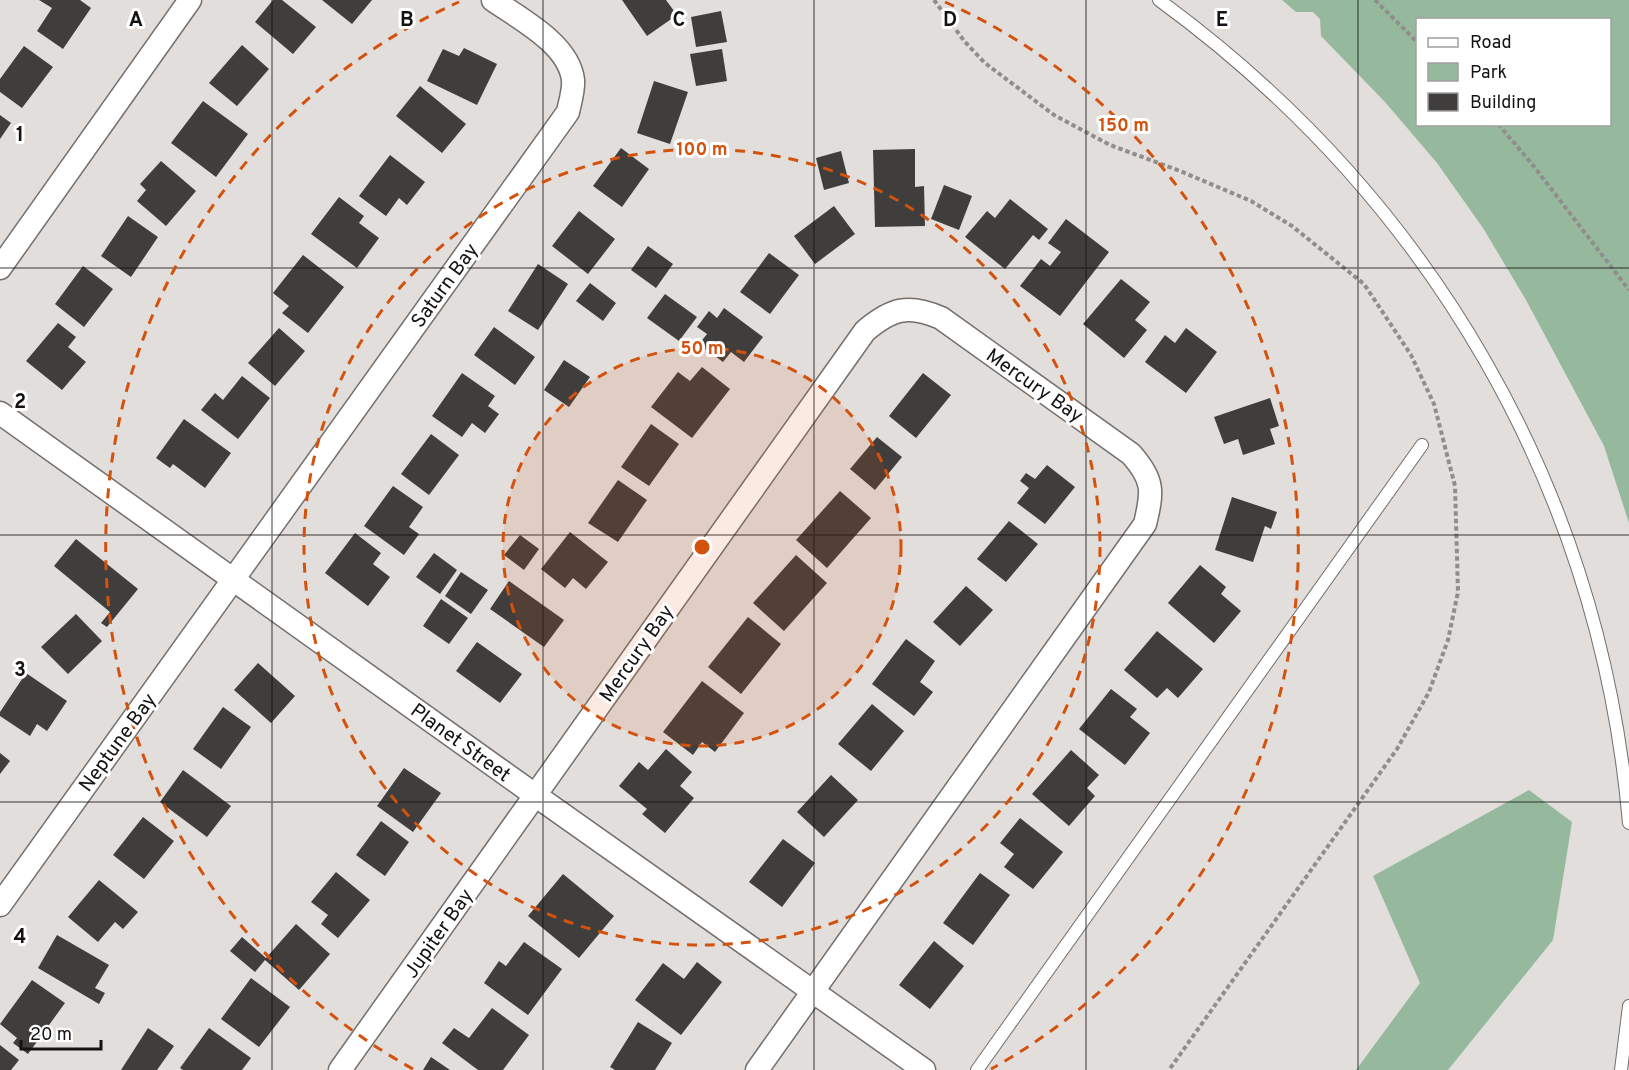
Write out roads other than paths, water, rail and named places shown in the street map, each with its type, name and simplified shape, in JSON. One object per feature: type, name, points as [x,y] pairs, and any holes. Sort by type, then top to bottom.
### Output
[{"type":"street","points":[[0,268],[190,0]]},
{"type":"street","name":"Saturn Bay","points":[[234,579],[568,112],[573,78],[566,60],[556,45],[493,0]]},
{"type":"street","name":"Mercury Bay","points":[[535,795],[865,331],[881,317],[902,309],[924,310],[941,318],[1131,454],[1144,468],[1151,486],[1150,505],[1145,524],[813,991]]},
{"type":"street","name":"Planet Street","points":[[0,413],[924,1070]]},
{"type":"street","name":"Neptune Bay","points":[[0,905],[234,579]]},
{"type":"street","name":"Jupiter Bay","points":[[340,1070],[535,795]]},
{"type":"street","points":[[757,1070],[813,991]]},
{"type":"lane","points":[[1159,0],[1246,69],[1353,175],[1433,278],[1491,370],[1537,462],[1582,580],[1607,672],[1618,735],[1629,823]]},
{"type":"lane","points":[[977,1070],[1422,445]]},
{"type":"lane","points":[[1621,1070],[1629,1006]]}]
